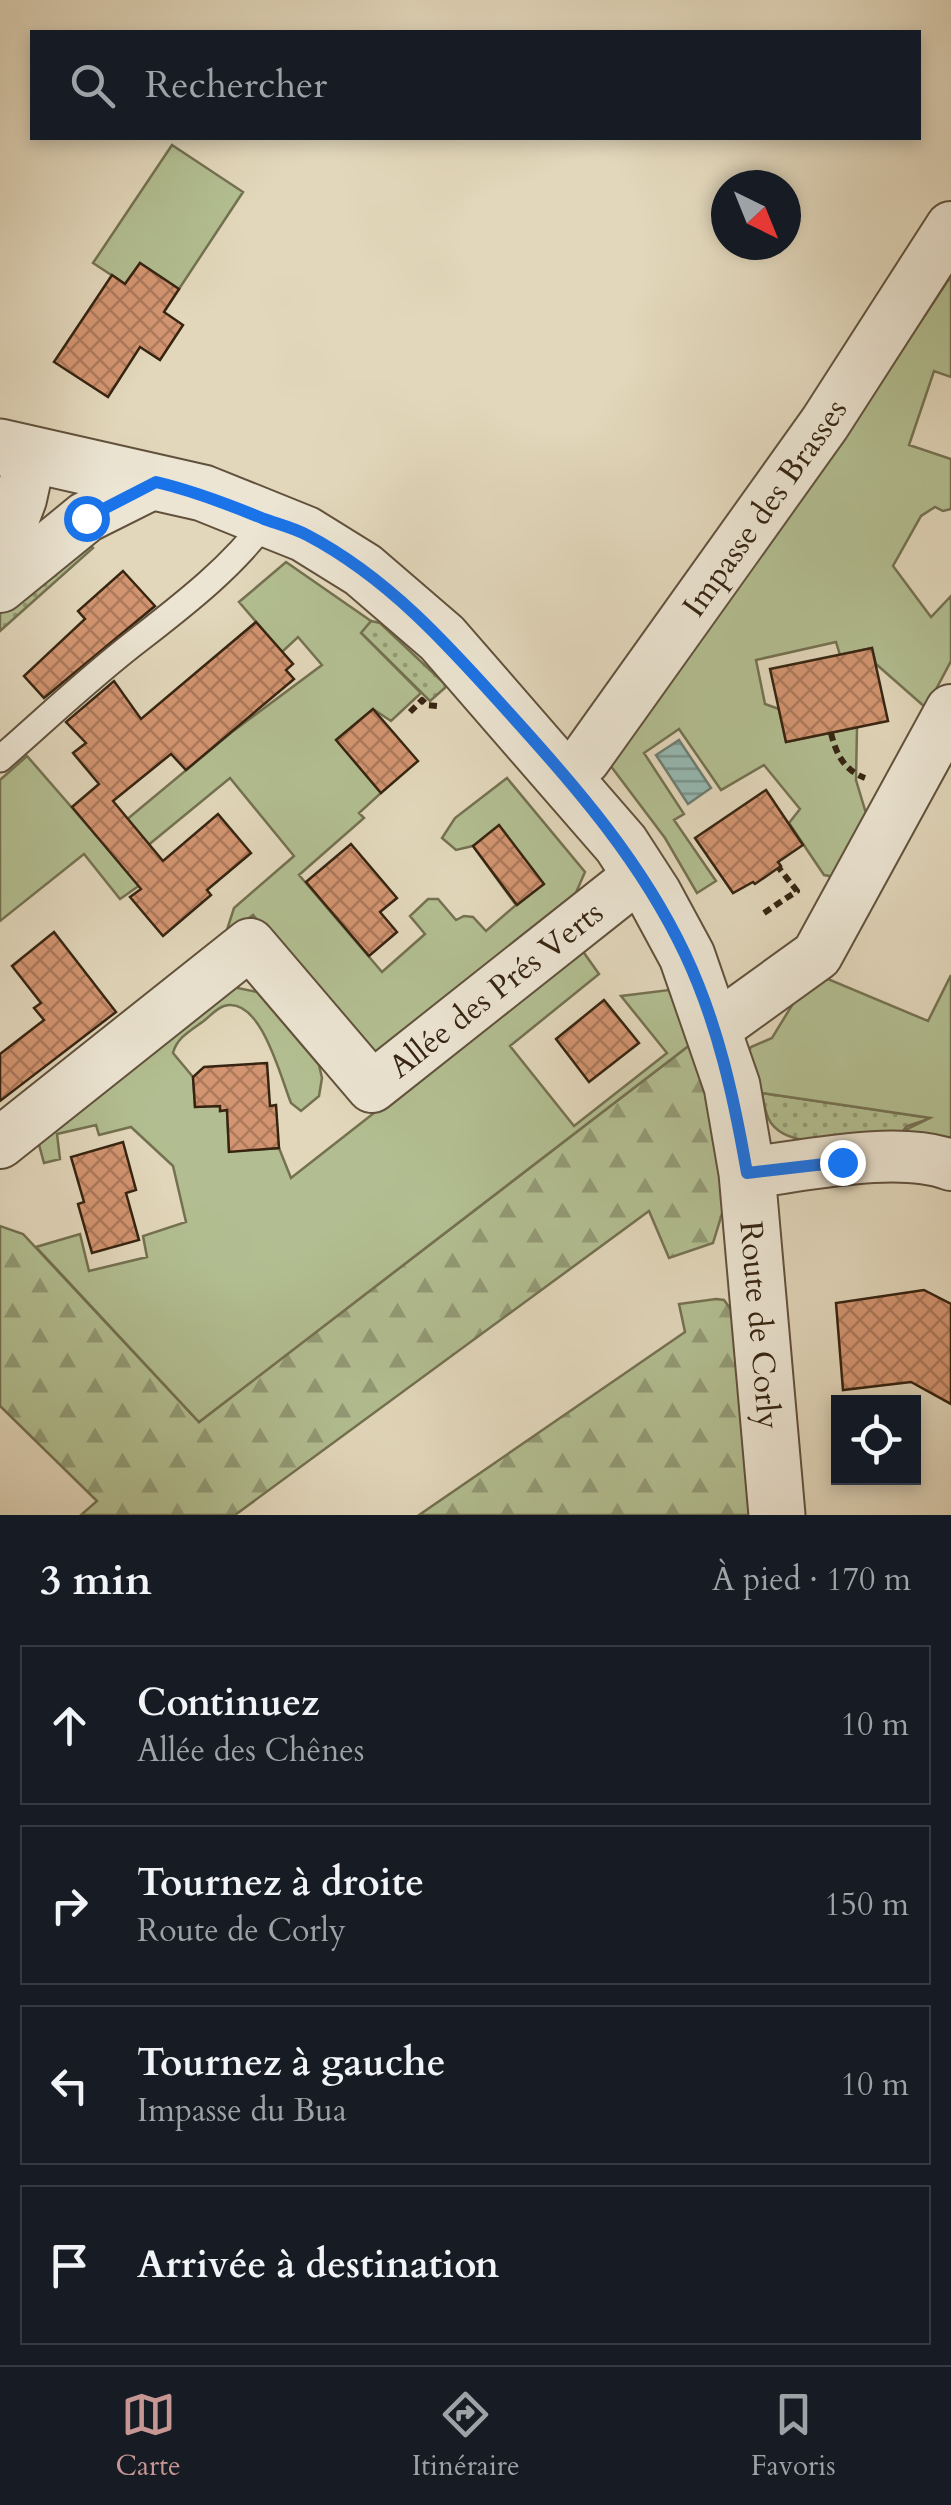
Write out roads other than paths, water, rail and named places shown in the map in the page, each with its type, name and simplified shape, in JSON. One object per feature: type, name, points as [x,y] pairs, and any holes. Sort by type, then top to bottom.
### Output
[{"type":"street","name":"Impasse des Brasses","points":[[565,776],[586,759],[825,423],[951,227]]},
{"type":"street","name":"Route de Corly","points":[[15,451],[203,493],[306,534],[363,570],[442,638],[612,832],[641,874],[686,956],[732,1086],[747,1173],[776,1515]]},
{"type":"street","points":[[0,555],[21,499],[15,451]]},
{"type":"street","points":[[0,587],[86,518],[156,482]]},
{"type":"street","points":[[712,1023],[730,1017],[817,955],[951,710]]},
{"type":"street","name":"Allée des Prés Verts","points":[[0,1143],[250,944],[372,1087],[641,874]]},
{"type":"street","points":[[747,1173],[891,1156],[926,1158],[951,1165]]},
{"type":"lane","points":[[0,759],[143,636],[172,617],[253,540],[267,520]]},
{"type":"water","points":[[679,740],[711,788],[688,804],[656,755]]}]
